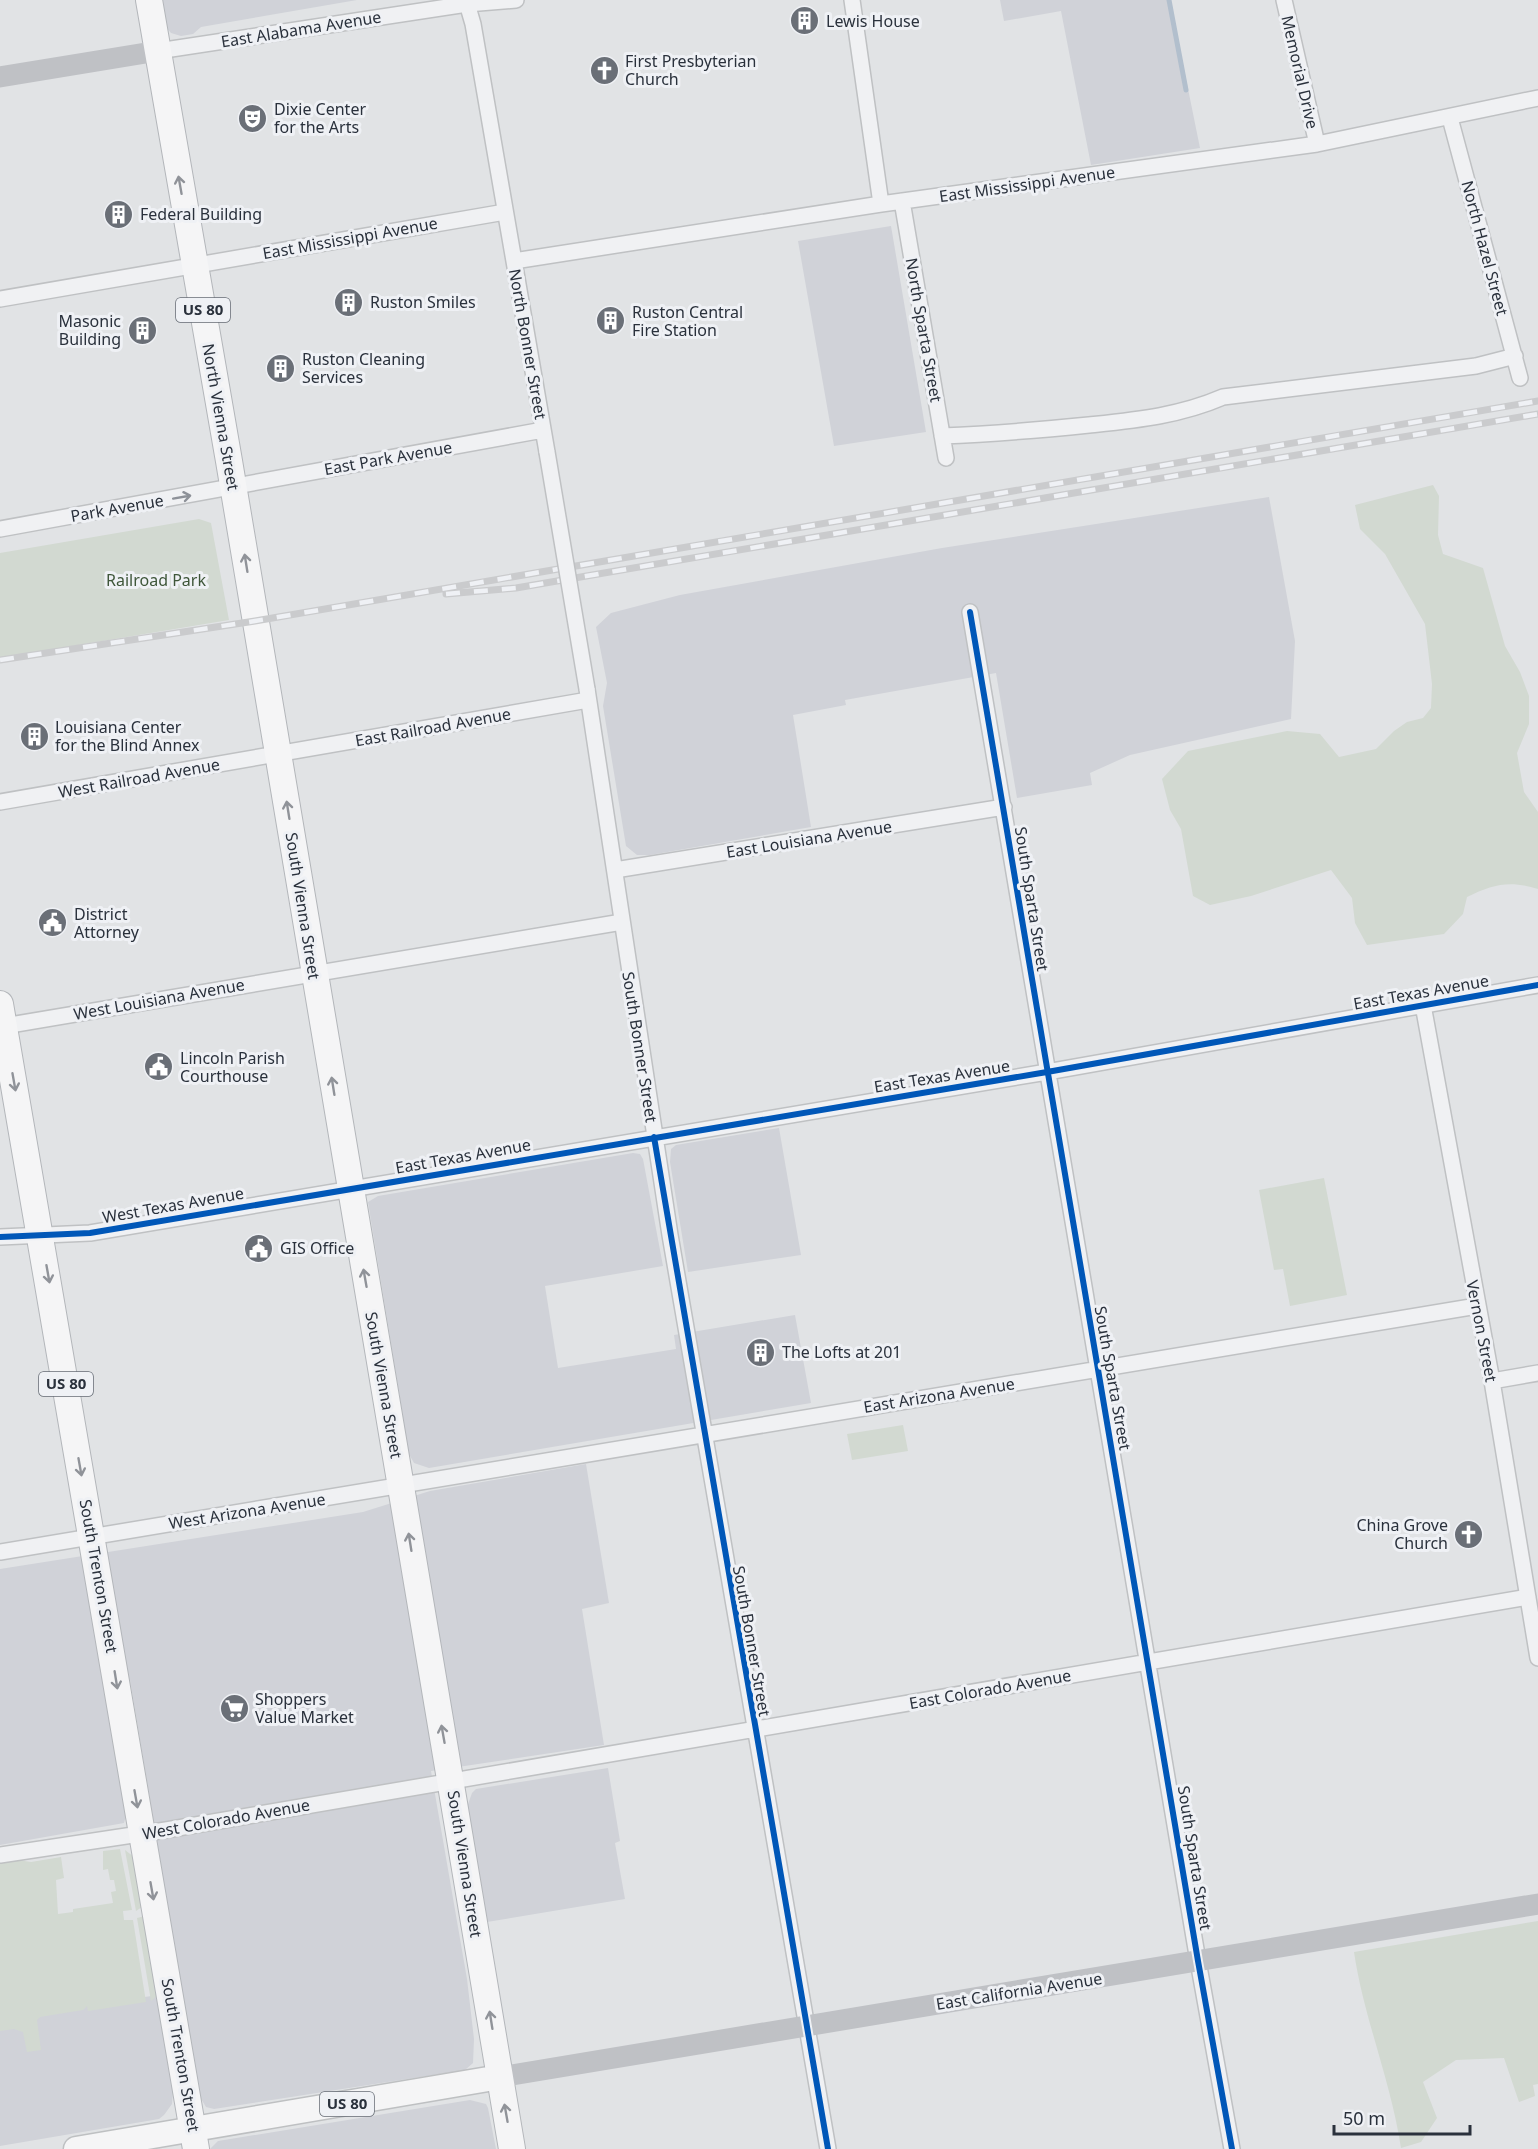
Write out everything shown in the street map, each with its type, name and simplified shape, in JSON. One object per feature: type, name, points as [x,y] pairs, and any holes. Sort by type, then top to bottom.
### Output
[{"type":"highway","name":"North Vienna Street","points":[[149,0],[255,621]]},
{"type":"highway","name":"South Vienna Street","points":[[255,621],[452,1780],[512,2149]]},
{"type":"highway","name":"South Trenton Street","points":[[2,1015],[195,2139]]},
{"type":"main road","points":[[0,77],[158,51]]},
{"type":"main road","name":"East California Avenue","points":[[500,2077],[1538,1904]]},
{"type":"main road","name":"US 80","points":[[76,2149],[195,2139],[500,2077]]},
{"type":"street","name":"East Alabama Avenue","points":[[158,51],[466,2],[516,0]]},
{"type":"street","points":[[852,0],[881,204]]},
{"type":"street","name":"Memorial Drive","points":[[1284,0],[1317,144]]},
{"type":"street","name":"North Bonner Street","points":[[466,2],[474,24],[587,694]]},
{"type":"street","name":"East Mississippi Avenue","points":[[514,261],[881,204],[1317,144],[1538,98]]},
{"type":"street","name":"North Hazel Street","points":[[1450,118],[1520,378]]},
{"type":"street","name":"North Sparta Street","points":[[902,201],[946,458]]},
{"type":"street","name":"East Mississippi Avenue","points":[[0,299],[505,212]]},
{"type":"street","points":[[942,436],[1005,434],[1168,416],[1197,408],[1223,397],[1464,368],[1515,356]]},
{"type":"street","name":"East Park Avenue","points":[[233,487],[259,480],[543,430]]},
{"type":"street","name":"Park Avenue","points":[[0,529],[233,487]]},
{"type":"street","name":"South Sparta Street","points":[[970,612],[1198,1961],[1232,2149]]},
{"type":"street","name":"East Railroad Avenue","points":[[278,754],[587,694]]},
{"type":"street","name":"South Bonner Street","points":[[587,694],[654,1137],[754,1730],[828,2149]]},
{"type":"street","name":"West Railroad Avenue","points":[[0,802],[278,754]]},
{"type":"street","name":"East Louisiana Avenue","points":[[615,870],[1004,807]]},
{"type":"street","points":[[315,973],[622,922]]},
{"type":"street","name":"West Louisiana Avenue","points":[[2,1015],[315,973]]},
{"type":"street","name":"East Texas Avenue","points":[[350,1189],[1047,1072],[1538,985]]},
{"type":"street","name":"Vernon Street","points":[[1423,1005],[1492,1381],[1538,1658]]},
{"type":"street","name":"West Texas Avenue","points":[[0,1238],[90,1233],[350,1189]]},
{"type":"street","name":"East Arizona Avenue","points":[[401,1485],[1477,1306]]},
{"type":"street","points":[[1492,1381],[1538,1373]]},
{"type":"street","name":"West Arizona Avenue","points":[[0,1552],[401,1485]]},
{"type":"street","name":"East Colorado Avenue","points":[[452,1780],[1528,1597]]},
{"type":"street","name":"West Colorado Avenue","points":[[0,1855],[452,1780]]},
{"type":"shaded area","points":[[163,0],[357,0],[201,27],[193,34],[181,36],[171,33],[166,27]]},
{"type":"shaded area","points":[[1000,0],[1170,0],[1200,148],[1091,165],[1061,11],[1004,21]]},
{"type":"shaded area","points":[[891,226],[926,432],[834,446],[798,241]]},
{"type":"shaded area","points":[[1269,497],[1295,641],[1291,719],[1130,755],[1090,773],[1092,785],[1017,798],[996,673],[845,700],[846,705],[793,715],[811,827],[650,855],[637,855],[626,846],[603,706],[607,683],[596,627],[611,613],[680,595],[942,548]]},
{"type":"shaded area","points":[[779,1128],[801,1255],[688,1272],[670,1162],[671,1149],[676,1145]]},
{"type":"shaded area","points":[[633,1153],[640,1154],[643,1159],[663,1266],[545,1286],[558,1368],[676,1349],[674,1335],[795,1315],[811,1403],[429,1468],[414,1463],[409,1454],[368,1202],[378,1196]]},
{"type":"shaded area","points":[[586,1464],[609,1603],[582,1609],[604,1745],[431,1771],[467,1979],[474,2039],[473,2063],[465,2070],[214,2109],[206,2107],[200,2097],[130,1680],[105,1684],[126,1816],[124,1823],[0,1845],[0,1569],[363,1512],[430,1491]]},
{"type":"shaded area","points":[[608,1768],[620,1841],[615,1843],[625,1899],[487,1922],[467,1807],[472,1793],[476,1789]]},
{"type":"shaded area","points":[[158,1995],[173,2091],[172,2104],[164,2115],[159,2119],[0,2146],[0,2019]]},
{"type":"shaded area","points":[[470,2100],[486,2104],[496,2149],[210,2149],[218,2141]]},
{"type":"green space","points":[[1433,485],[1439,496],[1438,535],[1443,554],[1483,568],[1505,646],[1520,672],[1529,696],[1529,724],[1517,753],[1524,792],[1538,812],[1538,889],[1510,884],[1494,886],[1467,897],[1463,914],[1444,934],[1367,945],[1355,923],[1352,898],[1331,870],[1251,896],[1210,905],[1193,896],[1181,829],[1170,810],[1162,779],[1188,751],[1287,731],[1320,734],[1339,757],[1376,749],[1394,731],[1407,722],[1423,718],[1431,708],[1432,684],[1425,624],[1385,554],[1360,529],[1355,505]]},
{"type":"green space","name":"Railroad Park","points":[[199,519],[211,523],[229,620],[0,658],[0,553]]},
{"type":"green space","points":[[1324,1178],[1347,1295],[1290,1306],[1283,1269],[1274,1270],[1259,1190]]},
{"type":"green space","points":[[903,1425],[908,1451],[852,1460],[847,1434]]},
{"type":"green space","points":[[120,1849],[132,1910],[123,1911],[124,1920],[133,1920],[146,2002],[88,2011],[87,2006],[83,2010],[40,2017],[37,2020],[41,2050],[27,2052],[23,2032],[14,2029],[0,2031],[0,1862],[18,1860],[31,1862],[61,1857],[64,1878],[56,1880],[58,1914],[73,1912],[73,1909],[113,1903],[111,1892],[116,1891],[114,1880],[110,1880],[108,1869],[103,1870],[103,1851]]},
{"type":"green space","points":[[125,1850],[134,1857],[142,1907],[136,1911]]},
{"type":"green space","points":[[145,1916],[158,1995],[151,2001],[137,1918]]},
{"type":"green space","points":[[1538,1921],[1538,2084],[1533,2085],[1535,2096],[1519,2102],[1504,2058],[1456,2060],[1423,2082],[1437,2118],[1421,2142],[1401,2148],[1391,2099],[1358,1977],[1354,1952]]},
{"type":"waterway","points":[[1169,0],[1186,90]]},
{"type":"railway","points":[[0,660],[255,621],[1538,401]]},
{"type":"railway","points":[[446,594],[516,588],[1538,414]]},
{"type":"cycle path","points":[[970,612],[1198,1961],[1232,2149]]},
{"type":"cycle path","points":[[0,1237],[90,1233],[1047,1072],[1538,985]]},
{"type":"cycle path","points":[[654,1137],[828,2149]]},
{"type":"place","name":"Lewis House","points":[[805,21]]},
{"type":"place","name":"First Presbyterian Church","points":[[604,70]]},
{"type":"place","name":"Dixie Center for the Arts","points":[[253,118]]},
{"type":"place","name":"Federal Building","points":[[119,214]]},
{"type":"place","name":"Ruston Smiles","points":[[349,302]]},
{"type":"place","name":"Ruston Central Fire Station","points":[[611,321]]},
{"type":"place","name":"Masonic Building","points":[[142,330]]},
{"type":"place","name":"Ruston Cleaning Services","points":[[281,368]]},
{"type":"place","name":"Louisiana Center for the Blind Annex","points":[[34,736]]},
{"type":"place","name":"District Attorney","points":[[53,923]]},
{"type":"place","name":"Lincoln Parish Courthouse","points":[[159,1067]]},
{"type":"place","name":"GIS Office","points":[[259,1248]]},
{"type":"place","name":"The Lofts at 201","points":[[761,1352]]},
{"type":"place","name":"China Grove Church","points":[[1469,1534]]},
{"type":"place","name":"Shoppers Value Market","points":[[234,1708]]}]
